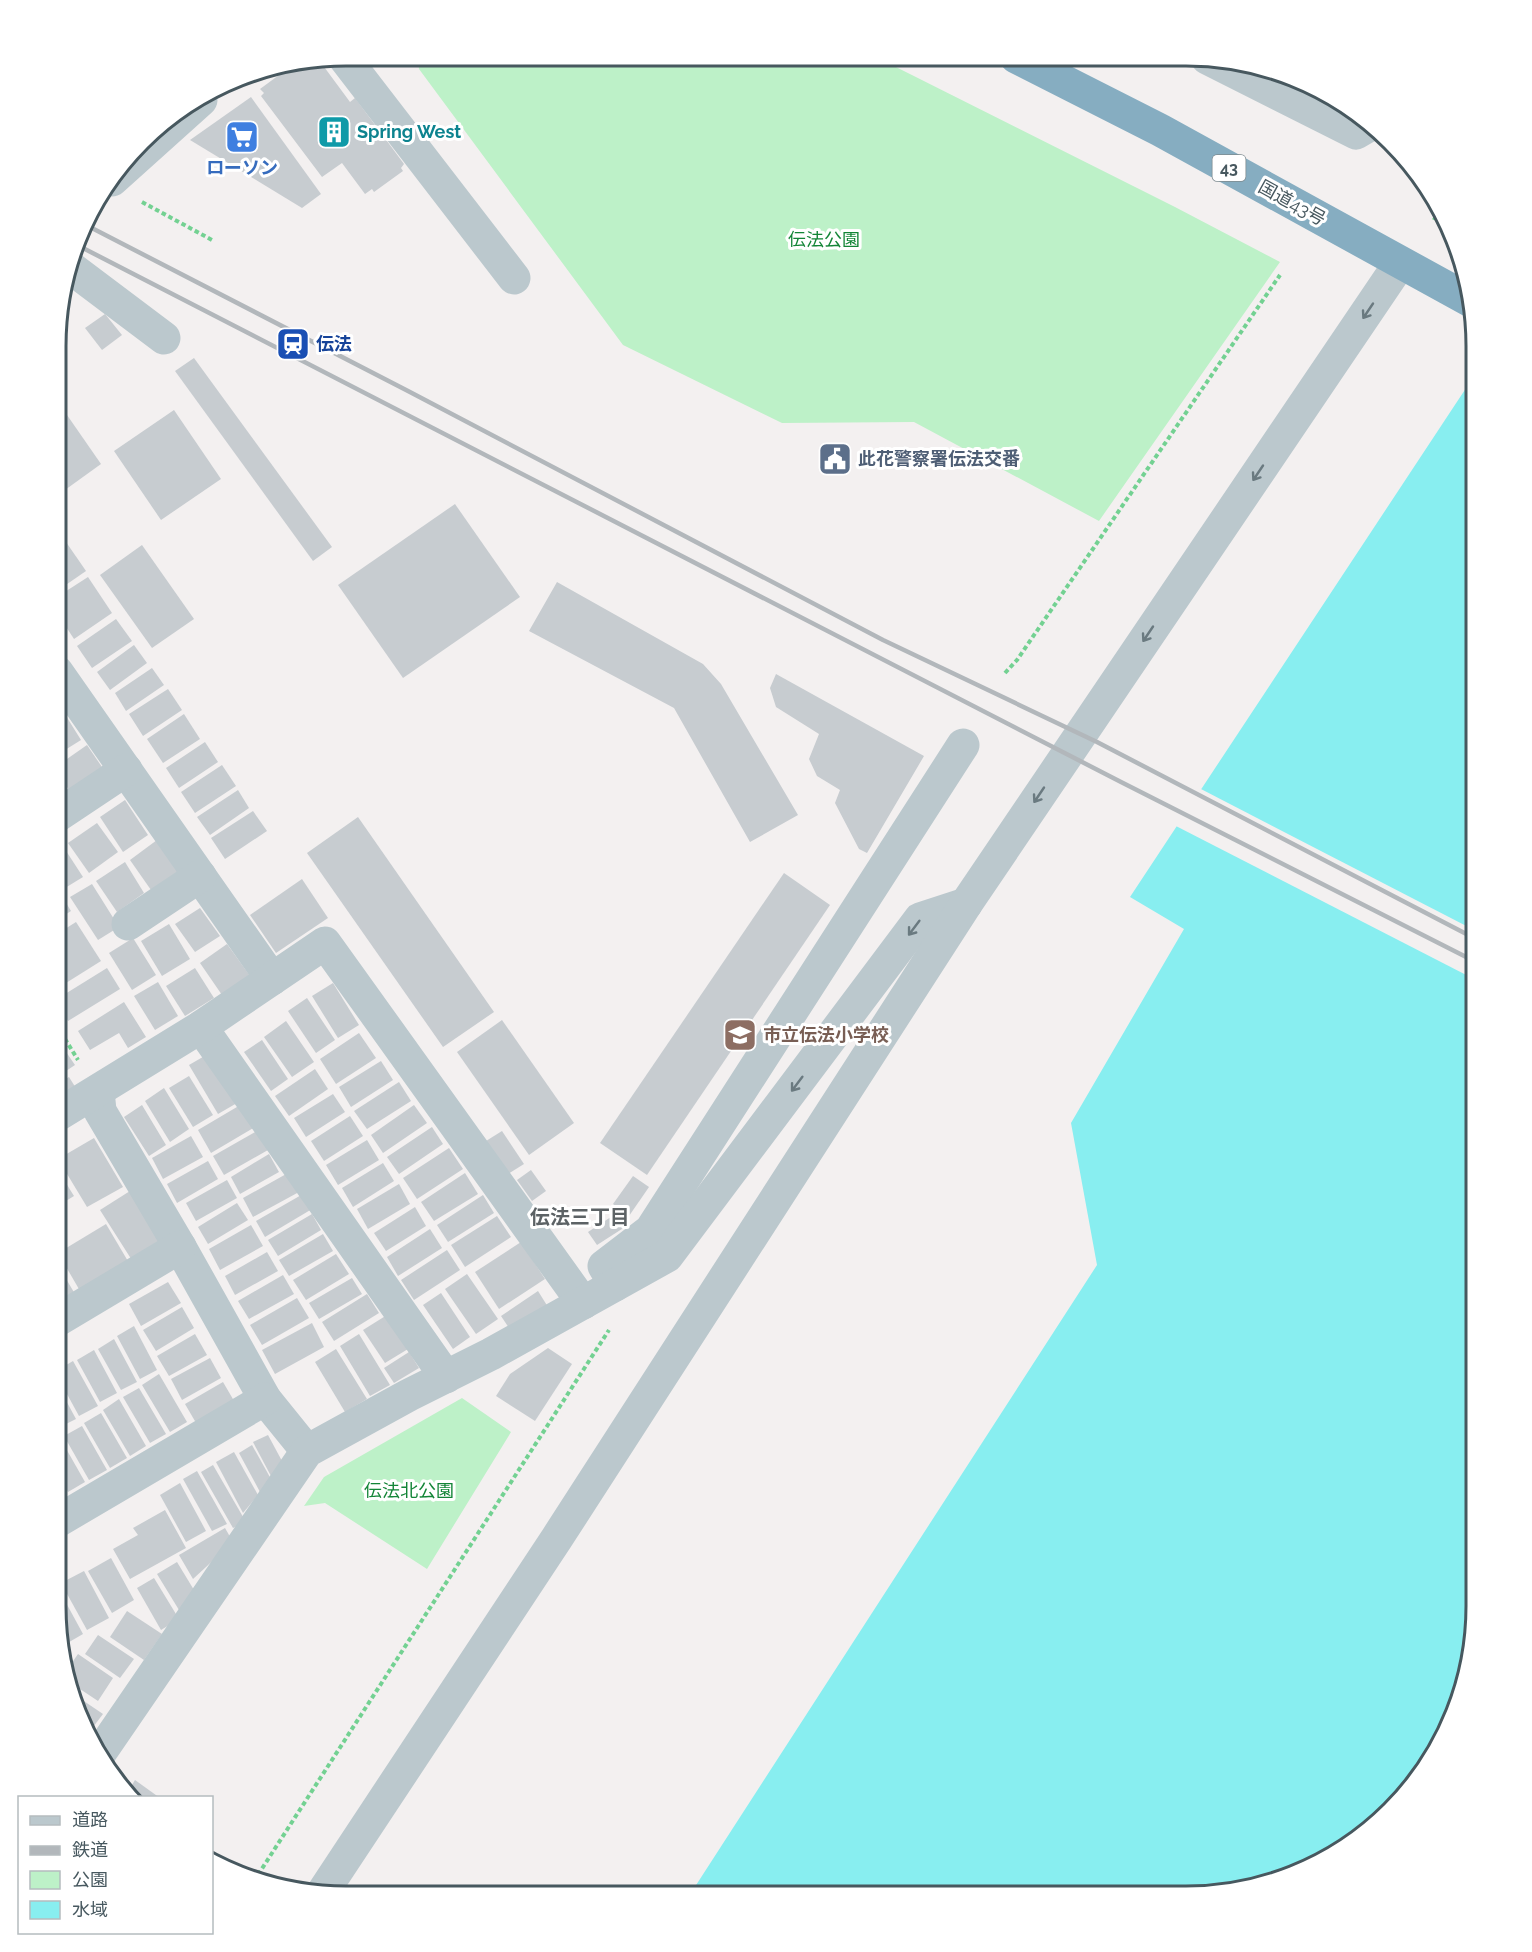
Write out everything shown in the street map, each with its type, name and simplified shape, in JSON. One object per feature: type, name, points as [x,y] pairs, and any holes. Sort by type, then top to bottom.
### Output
[{"type":"highway","name":"国道43号","points":[[1034,66],[1160,130],[1462,296]]},
{"type":"street","points":[[351,66],[514,278]]},
{"type":"street","points":[[1229,69],[1356,133],[1363,129]]},
{"type":"street","points":[[152,144],[167,131]]},
{"type":"street","points":[[328,1885],[557,1538],[966,904],[1401,263]]},
{"type":"street","points":[[77,272],[165,338]]},
{"type":"street","points":[[66,685],[272,980]]},
{"type":"street","points":[[615,1285],[604,1266],[651,1230],[963,745]]},
{"type":"street","points":[[66,810],[126,770]]},
{"type":"street","points":[[128,924],[200,876]]},
{"type":"street","points":[[104,1747],[307,1451],[491,1354],[667,1256],[921,919],[966,904]]},
{"type":"street","points":[[66,1110],[201,1027],[325,943],[583,1303]]},
{"type":"street","points":[[201,1027],[446,1377]]},
{"type":"street","points":[[98,1091],[99,1111],[180,1246],[265,1399],[307,1451]]},
{"type":"street","points":[[66,1315],[180,1246]]},
{"type":"street","points":[[66,1515],[265,1399]]},
{"type":"path","points":[[140,201],[212,240]]},
{"type":"path","points":[[1005,673],[1024,650],[1280,275]]},
{"type":"path","points":[[260,1872],[613,1325]]},
{"type":"green space","name":"伝法公園","points":[[419,66],[894,66],[1280,262],[1099,521],[914,422],[782,423],[623,345]]},
{"type":"green space","name":"伝法北公園","points":[[462,1398],[511,1432],[427,1569],[325,1503],[304,1506],[324,1477]]},
{"type":"water","points":[[1466,388],[1466,1606],[1461,1661],[1445,1713],[1419,1762],[1397,1791],[1371,1817],[1342,1839],[1310,1857],[1276,1871],[1241,1881],[1186,1886],[695,1886],[1097,1265],[1071,1123],[1184,929],[1130,897]]},
{"type":"pier","points":[[1199,788],[1466,926],[1466,975],[1174,825]]},
{"type":"building","name":"Spring West","points":[[324,67],[350,102],[355,98],[404,164],[401,168],[403,171],[374,192],[372,189],[365,194],[342,163],[322,177],[261,96],[264,93],[260,89],[280,74]]},
{"type":"building","points":[[251,97],[321,194],[302,208],[190,140]]},
{"type":"building","points":[[105,314],[122,335],[102,350],[85,328]]},
{"type":"building","points":[[194,358],[332,547],[313,561],[175,371]]},
{"type":"building","points":[[174,410],[221,479],[161,520],[114,451]]},
{"type":"building","points":[[66,414],[101,464],[66,489]]},
{"type":"building","points":[[455,504],[520,597],[403,678],[338,585]]},
{"type":"building","points":[[66,542],[86,571],[66,585]]},
{"type":"building","points":[[142,545],[194,619],[152,648],[100,575]]},
{"type":"building","points":[[88,577],[112,613],[74,639],[66,627],[66,591]]},
{"type":"building","points":[[557,582],[703,664],[721,684],[798,815],[750,842],[674,708],[529,631]]},
{"type":"building","points":[[116,619],[132,641],[92,668],[77,646]]},
{"type":"building","points":[[134,645],[147,663],[110,690],[97,672]]},
{"type":"building","points":[[152,668],[164,685],[126,711],[115,693]]},
{"type":"building","points":[[776,674],[924,756],[867,853],[859,849],[835,803],[840,790],[817,776],[809,759],[819,734],[776,707],[770,688]]},
{"type":"building","points":[[168,689],[182,710],[143,736],[129,714]]},
{"type":"building","points":[[184,714],[200,739],[163,763],[147,739]]},
{"type":"building","points":[[66,716],[81,740],[66,749]]},
{"type":"building","points":[[205,742],[218,762],[179,788],[166,768]]},
{"type":"building","points":[[87,745],[104,770],[71,793],[66,786],[66,760]]},
{"type":"building","points":[[222,765],[236,786],[195,813],[181,792]]},
{"type":"building","points":[[238,790],[249,808],[210,835],[197,817]]},
{"type":"building","points":[[125,800],[148,835],[123,852],[100,817]]},
{"type":"building","points":[[253,811],[267,831],[225,859],[211,838]]},
{"type":"building","points":[[358,817],[494,1012],[443,1047],[307,853]]},
{"type":"building","points":[[97,823],[118,852],[89,873],[68,843]]},
{"type":"building","points":[[157,840],[179,871],[151,890],[130,860]]},
{"type":"building","points":[[66,851],[83,877],[66,887]]},
{"type":"building","points":[[125,862],[144,893],[117,912],[96,881]]},
{"type":"building","points":[[784,873],[830,905],[647,1175],[600,1143]]},
{"type":"building","points":[[302,879],[328,918],[276,953],[250,915]]},
{"type":"building","points":[[92,884],[119,927],[98,940],[70,897]]},
{"type":"building","points":[[66,903],[71,911],[66,914]]},
{"type":"building","points":[[200,908],[220,936],[195,952],[175,924]]},
{"type":"building","points":[[76,922],[101,961],[66,983],[66,928]]},
{"type":"building","points":[[169,924],[190,959],[162,976],[141,941]]},
{"type":"building","points":[[133,938],[156,975],[132,990],[109,953]]},
{"type":"building","points":[[227,944],[250,976],[222,995],[200,963]]},
{"type":"building","points":[[107,968],[120,989],[68,1021],[66,993]]},
{"type":"building","points":[[195,968],[214,998],[185,1016],[166,986]]},
{"type":"building","points":[[158,982],[178,1016],[155,1030],[134,996]]},
{"type":"building","points":[[333,983],[359,1025],[338,1038],[312,996]]},
{"type":"building","points":[[307,998],[335,1040],[316,1053],[288,1011]]},
{"type":"building","points":[[124,1002],[146,1037],[128,1048],[119,1033],[90,1050],[78,1031]]},
{"type":"building","points":[[502,1020],[574,1123],[529,1155],[457,1052]]},
{"type":"building","points":[[286,1021],[314,1062],[292,1077],[264,1037]]},
{"type":"building","points":[[359,1033],[376,1058],[336,1084],[320,1059]]},
{"type":"building","points":[[262,1040],[288,1079],[271,1091],[244,1052]]},
{"type":"building","points":[[66,1052],[75,1065],[66,1071]]},
{"type":"building","points":[[208,1054],[237,1103],[218,1114],[189,1065]]},
{"type":"building","points":[[381,1061],[393,1080],[351,1107],[339,1087]]},
{"type":"building","points":[[315,1069],[328,1089],[289,1116],[275,1096]]},
{"type":"building","points":[[189,1076],[213,1115],[193,1127],[169,1088]]},
{"type":"building","points":[[69,1077],[79,1093],[66,1100],[66,1079]]},
{"type":"building","points":[[399,1082],[411,1101],[367,1129],[354,1111]]},
{"type":"building","points":[[164,1088],[189,1129],[170,1142],[145,1101]]},
{"type":"building","points":[[333,1094],[345,1112],[306,1137],[294,1118]]},
{"type":"building","points":[[242,1104],[255,1127],[211,1153],[198,1130]]},
{"type":"building","points":[[142,1105],[166,1145],[149,1156],[124,1117]]},
{"type":"building","points":[[414,1105],[427,1123],[383,1153],[371,1135]]},
{"type":"building","points":[[350,1116],[363,1136],[324,1161],[311,1141]]},
{"type":"building","points":[[432,1127],[443,1144],[399,1174],[387,1157]]},
{"type":"building","points":[[257,1131],[268,1150],[224,1175],[213,1156]]},
{"type":"building","points":[[502,1131],[524,1164],[508,1174],[486,1141]]},
{"type":"building","points":[[191,1136],[203,1157],[163,1179],[152,1158]]},
{"type":"building","points":[[94,1138],[123,1187],[87,1207],[66,1172],[66,1154]]},
{"type":"building","points":[[367,1140],[379,1160],[338,1185],[326,1165]]},
{"type":"building","points":[[449,1148],[463,1169],[417,1199],[403,1178]]},
{"type":"building","points":[[269,1154],[279,1172],[240,1194],[231,1177]]},
{"type":"building","points":[[208,1161],[218,1179],[177,1203],[167,1184]]},
{"type":"building","points":[[383,1163],[394,1181],[353,1207],[342,1188]]},
{"type":"building","points":[[531,1170],[546,1191],[532,1201],[517,1180]]},
{"type":"building","points":[[288,1173],[299,1192],[253,1217],[243,1198]]},
{"type":"building","points":[[465,1173],[478,1194],[434,1221],[421,1202]]},
{"type":"building","points":[[633,1176],[649,1187],[629,1216],[613,1204]]},
{"type":"building","points":[[227,1180],[237,1198],[196,1221],[186,1203]]},
{"type":"building","points":[[66,1183],[74,1196],[66,1201]]},
{"type":"building","points":[[399,1184],[410,1204],[368,1229],[357,1209]]},
{"type":"building","points":[[130,1191],[164,1246],[135,1265],[100,1210]]},
{"type":"building","points":[[303,1194],[312,1209],[265,1237],[256,1221]]},
{"type":"building","points":[[483,1195],[494,1213],[448,1242],[437,1225]]},
{"type":"building","points":[[237,1203],[248,1220],[208,1244],[198,1227]]},
{"type":"building","points":[[415,1207],[426,1226],[386,1251],[374,1233]]},
{"type":"building","points":[[617,1213],[625,1227],[597,1245],[588,1232]]},
{"type":"building","points":[[312,1214],[321,1230],[278,1256],[268,1240]]},
{"type":"building","points":[[497,1216],[511,1237],[465,1267],[451,1245]]},
{"type":"building","points":[[106,1224],[132,1268],[83,1296],[66,1267],[66,1248]]},
{"type":"building","points":[[251,1225],[263,1246],[220,1270],[209,1249]]},
{"type":"building","points":[[430,1229],[442,1248],[398,1276],[387,1257]]},
{"type":"building","points":[[323,1234],[333,1251],[289,1276],[279,1260]]},
{"type":"building","points":[[521,1242],[545,1279],[499,1309],[475,1272]]},
{"type":"building","points":[[447,1250],[460,1270],[414,1300],[401,1280]]},
{"type":"building","points":[[267,1252],[278,1271],[235,1295],[225,1276]]},
{"type":"building","points":[[336,1254],[349,1274],[306,1300],[293,1280]]},
{"type":"building","points":[[467,1274],[498,1319],[476,1334],[445,1289]]},
{"type":"building","points":[[283,1275],[294,1294],[249,1319],[238,1301]]},
{"type":"building","points":[[352,1278],[362,1294],[319,1319],[309,1303]]},
{"type":"building","points":[[66,1279],[78,1299],[66,1306]]},
{"type":"building","points":[[168,1282],[181,1303],[141,1326],[129,1304]]},
{"type":"building","points":[[538,1291],[548,1307],[511,1331],[501,1316]]},
{"type":"building","points":[[441,1293],[470,1337],[453,1349],[423,1305]]},
{"type":"building","points":[[367,1294],[379,1313],[334,1341],[322,1322]]},
{"type":"building","points":[[297,1298],[309,1318],[262,1345],[250,1325]]},
{"type":"building","points":[[182,1307],[194,1328],[156,1351],[143,1330]]},
{"type":"building","points":[[387,1315],[408,1349],[385,1363],[363,1330]]},
{"type":"building","points":[[312,1323],[324,1347],[275,1374],[262,1350]]},
{"type":"building","points":[[134,1326],[157,1370],[140,1379],[117,1336]]},
{"type":"building","points":[[195,1334],[207,1355],[169,1376],[157,1356]]},
{"type":"building","points":[[359,1334],[390,1385],[370,1396],[340,1346]]},
{"type":"building","points":[[114,1339],[137,1382],[121,1390],[98,1349]]},
{"type":"building","points":[[548,1348],[572,1364],[535,1421],[496,1396],[510,1374]]},
{"type":"building","points":[[336,1349],[367,1399],[345,1412],[315,1362]]},
{"type":"building","points":[[94,1350],[117,1393],[100,1402],[77,1360]]},
{"type":"building","points":[[409,1352],[419,1368],[394,1383],[384,1368]]},
{"type":"building","points":[[210,1358],[221,1378],[182,1400],[171,1379]]},
{"type":"building","points":[[73,1361],[98,1406],[79,1416],[66,1392],[66,1365]]},
{"type":"building","points":[[159,1374],[187,1422],[170,1432],[142,1385]]},
{"type":"building","points":[[223,1382],[237,1406],[199,1428],[185,1404]]},
{"type":"building","points":[[139,1388],[166,1434],[150,1443],[123,1397]]},
{"type":"building","points":[[119,1399],[146,1446],[130,1456],[103,1410]]},
{"type":"building","points":[[66,1400],[76,1419],[66,1424]]},
{"type":"building","points":[[101,1413],[127,1458],[110,1468],[84,1423]]},
{"type":"building","points":[[82,1426],[107,1470],[89,1480],[66,1440],[66,1435]]},
{"type":"building","points":[[268,1435],[282,1461],[272,1478],[253,1442]]},
{"type":"building","points":[[252,1445],[271,1479],[260,1492],[239,1453]]},
{"type":"building","points":[[66,1449],[85,1482],[68,1492],[66,1488]]},
{"type":"building","points":[[234,1452],[258,1495],[243,1513],[216,1462]]},
{"type":"building","points":[[213,1465],[246,1522],[233,1528],[201,1472]]},
{"type":"building","points":[[197,1471],[227,1524],[212,1531],[183,1479]]},
{"type":"building","points":[[180,1483],[206,1531],[186,1542],[160,1495]]},
{"type":"building","points":[[165,1510],[186,1548],[130,1579],[113,1549],[138,1535],[133,1528]]},
{"type":"building","points":[[225,1528],[233,1542],[193,1579],[179,1555]]},
{"type":"building","points":[[111,1558],[134,1600],[112,1613],[88,1571]]},
{"type":"building","points":[[177,1562],[194,1590],[179,1610],[157,1574]]},
{"type":"building","points":[[84,1571],[109,1618],[87,1630],[66,1592],[66,1580]]},
{"type":"building","points":[[154,1578],[179,1619],[161,1630],[137,1588]]},
{"type":"building","points":[[66,1603],[83,1634],[68,1643]]},
{"type":"building","points":[[127,1611],[162,1634],[144,1660],[110,1637]]},
{"type":"building","points":[[98,1635],[134,1659],[120,1678],[85,1654]]},
{"type":"building","points":[[78,1654],[113,1678],[98,1701],[79,1688],[72,1663]]},
{"type":"building","points":[[82,1700],[103,1714],[93,1727]]},
{"type":"building","points":[[135,1780],[157,1796],[140,1796],[131,1786]]},
{"type":"railway","points":[[92,228],[883,640],[1097,742],[1466,934]]},
{"type":"railway","points":[[84,248],[1466,957]]},
{"type":"place","name":"Spring West","points":[[334,132]]},
{"type":"place","name":"ローソン","points":[[242,137]]},
{"type":"place","name":"伝法","points":[[293,344]]},
{"type":"place","name":"此花警察署伝法交番","points":[[835,459]]},
{"type":"place","name":"市立伝法小学校","points":[[740,1035]]},
{"type":"district","name":"伝法三丁目","points":[[580,1217]]}]
